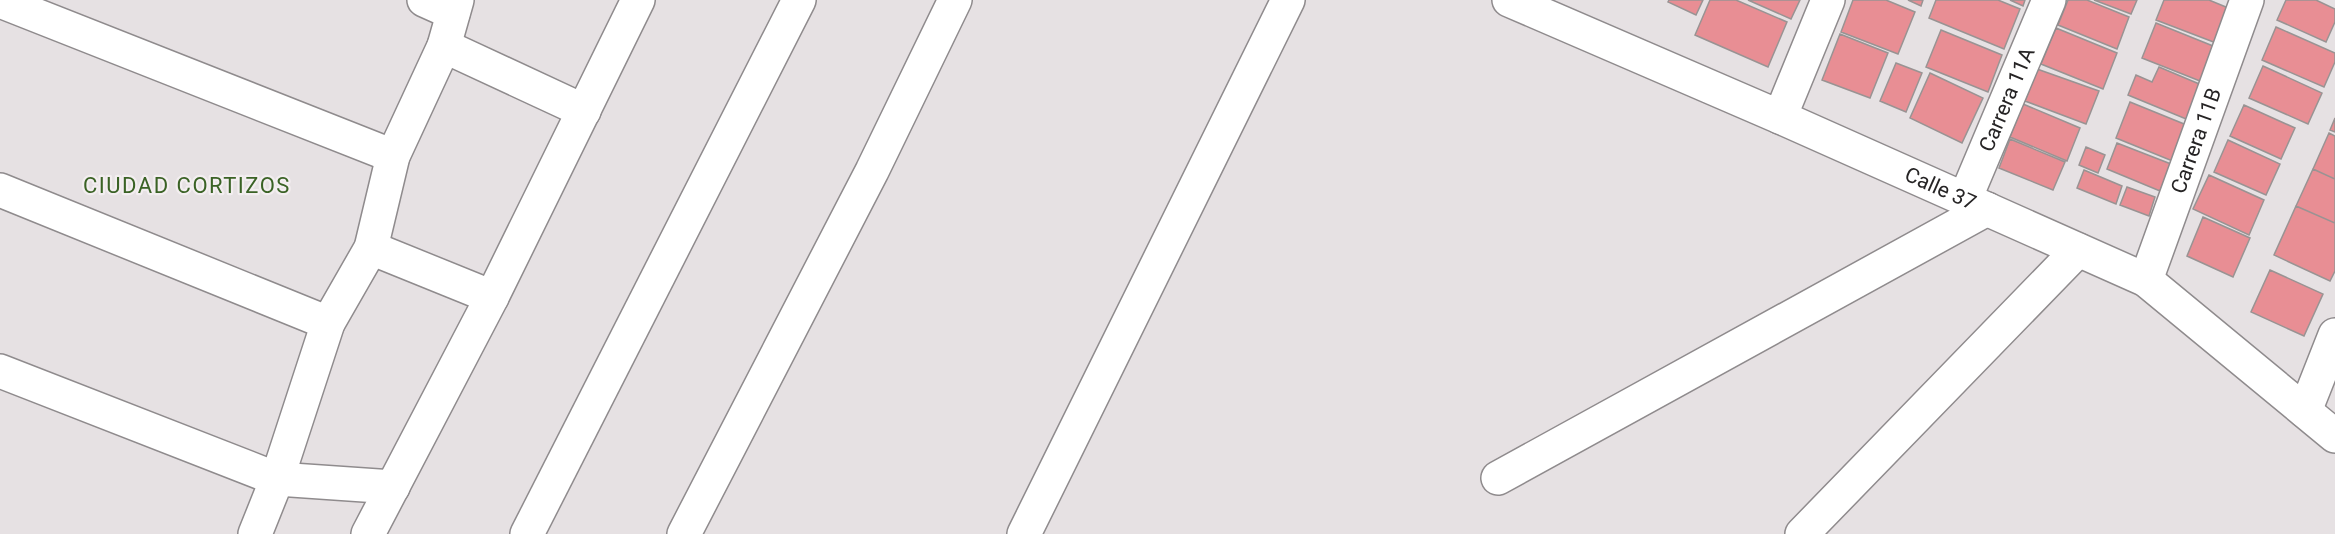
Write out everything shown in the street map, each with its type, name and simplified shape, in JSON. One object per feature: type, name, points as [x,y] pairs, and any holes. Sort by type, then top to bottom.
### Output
[{"type":"street","points":[[368,534],[492,297],[638,0]]},
{"type":"street","points":[[527,534],[799,0]]},
{"type":"street","points":[[684,534],[872,171],[955,0]]},
{"type":"street","points":[[1024,534],[1288,0]]},
{"type":"street","name":"Calle 37","points":[[1509,0],[1780,117],[2146,280],[2335,436]]},
{"type":"street","points":[[1780,117],[1828,0]]},
{"type":"street","name":"Carrera 11A","points":[[1976,204],[2049,0]]},
{"type":"street","name":"Carrera 11B","points":[[2146,280],[2247,0]]},
{"type":"street","points":[[0,1],[393,156]]},
{"type":"street","points":[[255,534],[277,478],[328,323],[371,248],[393,156],[444,46],[444,4]]},
{"type":"street","points":[[444,46],[584,111]]},
{"type":"street","points":[[0,190],[328,323]]},
{"type":"street","points":[[1498,478],[1976,204]]},
{"type":"street","points":[[371,248],[492,297]]},
{"type":"street","points":[[1802,534],[2078,250]]},
{"type":"street","points":[[2305,411],[2335,335]]},
{"type":"street","points":[[0,372],[277,478],[393,487]]},
{"type":"building","points":[[1669,0],[1703,0],[1696,15],[1668,2]]},
{"type":"building","points":[[1710,0],[1736,0],[1787,22],[1768,67],[1695,35]]},
{"type":"building","points":[[1748,0],[1800,0],[1791,19]]},
{"type":"building","points":[[1853,0],[1886,0],[1915,12],[1898,54],[1841,32]]},
{"type":"building","points":[[1908,0],[1923,0],[1921,6]]},
{"type":"building","points":[[1936,0],[1998,0],[2020,9],[2004,49],[1929,18]]},
{"type":"building","points":[[2010,0],[2025,0],[2023,6]]},
{"type":"building","points":[[2068,0],[2087,0],[2129,17],[2117,49],[2058,25]]},
{"type":"building","points":[[2094,0],[2137,0],[2131,14]]},
{"type":"building","points":[[2164,0],[2209,0],[2238,12],[2224,46],[2156,20]]},
{"type":"building","points":[[2286,0],[2316,0],[2335,9],[2335,22],[2326,42],[2277,20]]},
{"type":"building","points":[[2156,23],[2218,48],[2205,83],[2142,58]]},
{"type":"building","points":[[2276,27],[2335,53],[2335,62],[2324,87],[2262,60]]},
{"type":"building","points":[[2056,28],[2117,53],[2103,89],[2041,64]]},
{"type":"building","points":[[1941,30],[2002,55],[1988,92],[1926,67]]},
{"type":"building","points":[[1840,34],[1888,53],[1870,98],[1822,80]]},
{"type":"building","points":[[1896,63],[1922,73],[1906,112],[1880,101]]},
{"type":"building","points":[[2263,66],[2322,93],[2308,124],[2249,98]]},
{"type":"building","points":[[2159,67],[2204,86],[2191,121],[2128,95],[2136,75],[2152,82]]},
{"type":"building","points":[[2037,69],[2099,91],[2086,124],[2025,101]]},
{"type":"building","points":[[1930,73],[1983,98],[1962,143],[1910,118]]},
{"type":"building","points":[[2130,102],[2189,126],[2175,162],[2116,138]]},
{"type":"building","points":[[2023,104],[2080,128],[2067,161],[2010,137]]},
{"type":"building","points":[[2244,105],[2295,128],[2281,159],[2230,136]]},
{"type":"building","points":[[2335,118],[2335,132],[2330,130]]},
{"type":"building","points":[[2329,133],[2335,136],[2335,179],[2313,169]]},
{"type":"building","points":[[2010,139],[2065,162],[2053,190],[1999,168]]},
{"type":"building","points":[[2228,140],[2280,164],[2266,195],[2214,172]]},
{"type":"building","points":[[2117,143],[2171,164],[2160,191],[2107,169]]},
{"type":"building","points":[[2086,147],[2105,155],[2098,173],[2079,165]]},
{"type":"building","points":[[2313,169],[2335,179],[2335,223],[2296,206]]},
{"type":"building","points":[[2084,170],[2122,186],[2116,204],[2077,188]]},
{"type":"building","points":[[2209,175],[2264,200],[2249,235],[2193,209]]},
{"type":"building","points":[[2127,187],[2155,197],[2149,216],[2120,205]]},
{"type":"building","points":[[2296,206],[2335,223],[2335,271],[2330,281],[2274,255]]},
{"type":"building","points":[[2203,217],[2250,238],[2233,277],[2187,256]]},
{"type":"building","points":[[2270,270],[2323,294],[2304,336],[2251,312]]},
{"type":"district","name":"CIUDAD CORTIZOS","points":[[187,185]]}]
